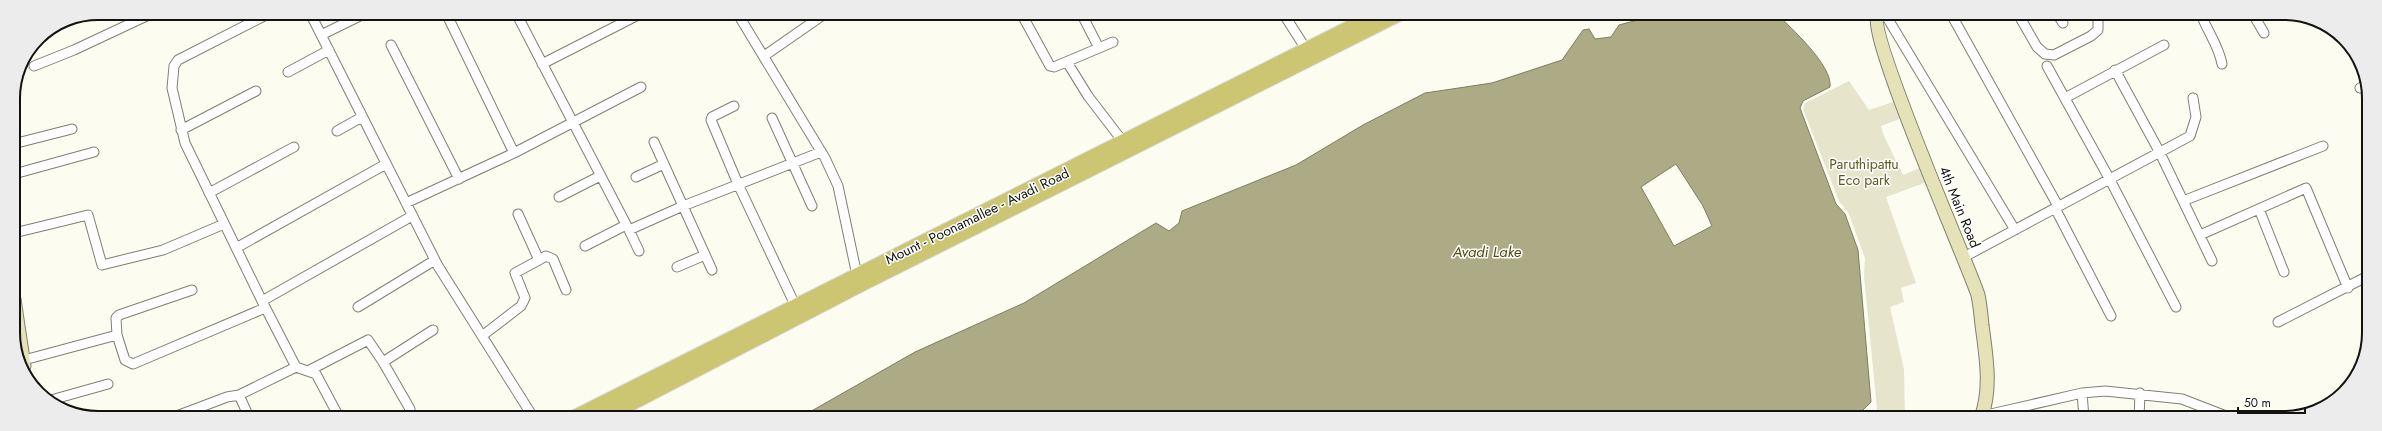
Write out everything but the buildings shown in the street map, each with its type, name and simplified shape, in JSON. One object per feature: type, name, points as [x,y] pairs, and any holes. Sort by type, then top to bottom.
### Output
[{"type":"main road","name":"Mount - Poonamallee - Avadi Road","points":[[616,411],[858,280],[1306,49],[1369,20]]},
{"type":"main road","name":"Mount - Poonamallee - Avadi Road","points":[[589,411],[796,307],[858,280],[1369,20]]},
{"type":"main road","name":"4th Main Road","points":[[1878,20],[1878,26],[1894,78],[1942,209],[1964,257],[1978,296],[1988,372],[1982,411]]},
{"type":"street","points":[[34,66],[74,50],[138,20]]},
{"type":"street","points":[[256,20],[178,60],[174,66],[172,88],[181,130],[209,193],[263,305],[296,367],[316,374],[336,411]]},
{"type":"street","points":[[314,20],[435,260],[529,411]]},
{"type":"street","points":[[321,35],[352,20]]},
{"type":"street","points":[[449,20],[514,153]]},
{"type":"street","points":[[520,20],[639,251]]},
{"type":"street","points":[[542,64],[627,20]]},
{"type":"street","points":[[742,20],[821,152],[838,186],[858,280]]},
{"type":"street","points":[[764,56],[810,20]]},
{"type":"street","points":[[1025,20],[1050,66],[1054,67],[1113,42]]},
{"type":"street","points":[[1085,20],[1099,48]]},
{"type":"street","points":[[1287,20],[1306,49]]},
{"type":"street","points":[[1889,20],[2015,230]]},
{"type":"street","points":[[1953,20],[2057,207],[2111,316]]},
{"type":"street","points":[[2021,20],[2037,47],[2045,54],[2054,55],[2091,36],[2098,30],[2098,20]]},
{"type":"street","points":[[2203,20],[2206,30],[2220,53],[2222,64]]},
{"type":"street","points":[[2256,20],[2264,33]]},
{"type":"street","points":[[391,45],[459,179]]},
{"type":"street","points":[[2065,98],[2164,45]]},
{"type":"street","points":[[288,72],[329,50]]},
{"type":"street","points":[[1067,62],[1088,96],[1124,143]]},
{"type":"street","points":[[2047,66],[2109,178],[2176,307]]},
{"type":"street","points":[[2115,70],[2159,151],[2212,261]]},
{"type":"street","points":[[406,203],[514,153],[641,87]]},
{"type":"street","points":[[181,130],[256,91]]},
{"type":"street","points":[[1964,257],[2159,151],[2190,136],[2196,117],[2193,98]]},
{"type":"street","points":[[734,106],[711,118],[738,184],[796,307]]},
{"type":"street","points":[[337,131],[362,117]]},
{"type":"street","points":[[772,118],[812,206]]},
{"type":"street","points":[[20,142],[72,129]]},
{"type":"street","points":[[654,142],[712,270]]},
{"type":"street","points":[[2183,201],[2323,146]]},
{"type":"street","points":[[209,193],[294,147]]},
{"type":"street","points":[[20,172],[94,152]]},
{"type":"street","points":[[585,246],[821,152]]},
{"type":"street","points":[[236,248],[386,164]]},
{"type":"street","points":[[636,177],[664,164]]},
{"type":"street","points":[[559,197],[600,176]]},
{"type":"street","points":[[2200,235],[2306,188],[2348,288]]},
{"type":"street","points":[[2259,209],[2284,272]]},
{"type":"street","points":[[518,214],[539,260]]},
{"type":"street","points":[[20,232],[88,215],[102,265],[163,250],[186,242],[224,224]]},
{"type":"street","points":[[192,290],[119,315],[116,318],[117,335],[126,360],[133,364],[263,305],[412,216]]},
{"type":"street","points":[[677,268],[705,255]]},
{"type":"street","points":[[482,336],[521,306],[525,298],[515,273],[546,256],[553,259],[566,290]]},
{"type":"street","points":[[358,307],[435,260]]},
{"type":"street","points":[[2278,322],[2362,280]]},
{"type":"street","points":[[383,362],[433,330]]},
{"type":"street","points":[[26,362],[117,335]]},
{"type":"street","points":[[308,371],[365,339],[370,341],[410,409]]},
{"type":"street","points":[[191,411],[239,395],[296,367]]},
{"type":"street","points":[[56,399],[108,384]]},
{"type":"street","points":[[2006,411],[2082,393],[2105,391],[2140,393],[2182,399],[2213,411]]},
{"type":"street","points":[[2082,393],[2083,411]]},
{"type":"street","points":[[2139,411],[2140,393]]},
{"type":"street","points":[[239,395],[246,411]]},
{"type":"green space","name":"Paruthipattu Eco park","points":[[1849,81],[1869,110],[1896,101],[1902,118],[1881,126],[1884,136],[1903,175],[1922,167],[1927,182],[1886,197],[1916,283],[1901,288],[1904,302],[1890,307],[1904,369],[1905,411],[1875,411],[1877,409],[1864,276],[1865,258],[1848,212],[1839,201],[1803,109],[1805,103]]},
{"type":"water","name":"Avadi Lake","points":[[1638,20],[1783,20],[1818,58],[1829,78],[1830,87],[1803,101],[1800,108],[1836,204],[1845,214],[1858,250],[1871,402],[1862,411],[812,411],[915,352],[1024,303],[1156,223],[1169,231],[1179,223],[1182,211],[1296,165],[1363,125],[1425,93],[1492,83],[1562,60],[1583,30],[1589,29],[1595,39],[1611,37],[1619,25]],"holes":[[[1676,164],[1703,206],[1712,226],[1674,246],[1641,187]]]}]
